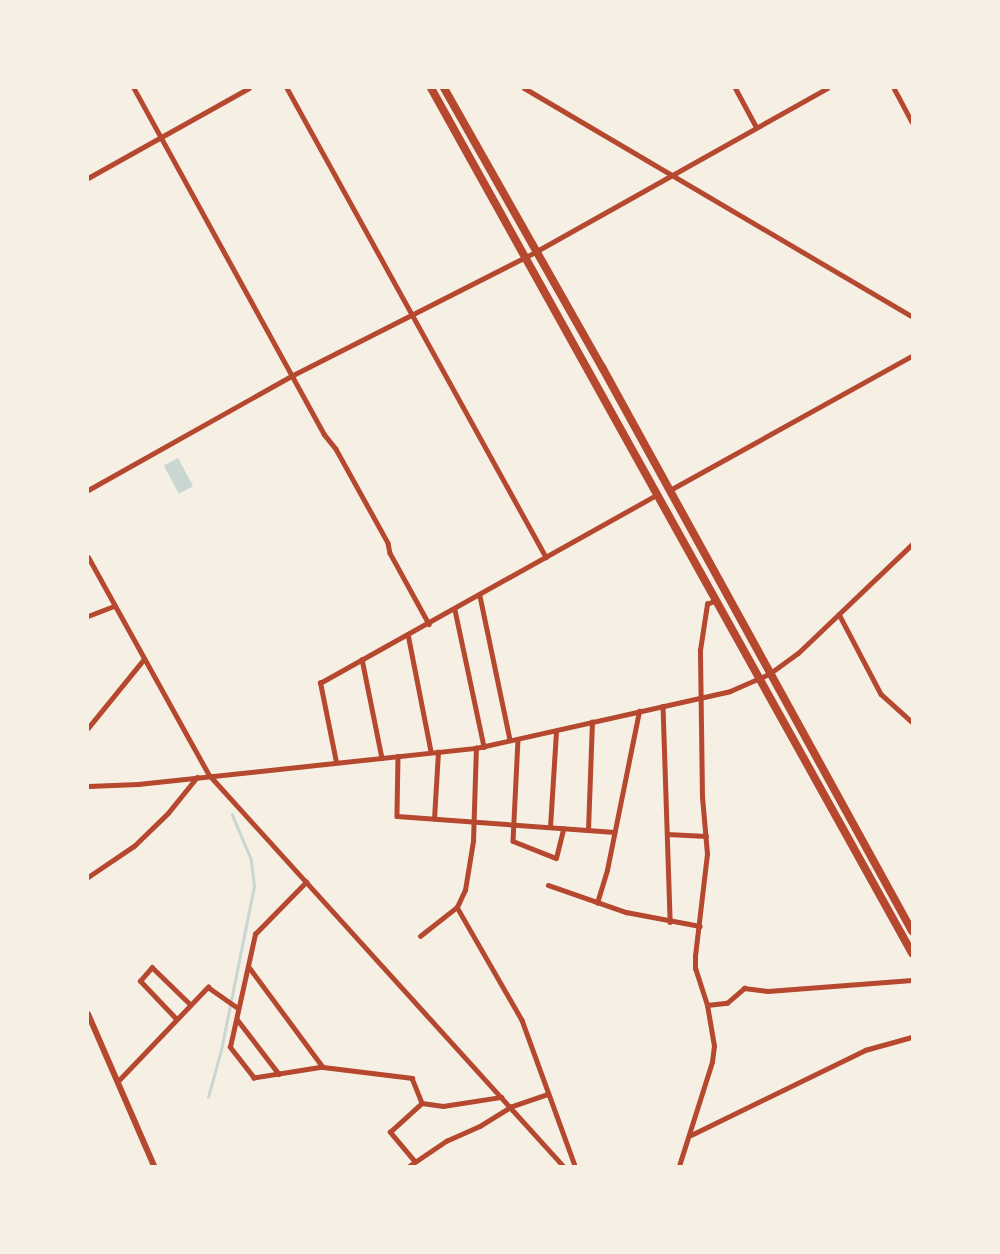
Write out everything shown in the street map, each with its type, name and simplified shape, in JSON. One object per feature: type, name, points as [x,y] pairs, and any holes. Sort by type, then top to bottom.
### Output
[{"type":"highway","points":[[431,88],[912,953]]},
{"type":"highway","points":[[444,88],[912,932]]},
{"type":"main road","points":[[88,1014],[119,1080],[154,1167]]},
{"type":"street","points":[[134,88],[324,434],[336,449],[388,543],[390,553],[429,624]]},
{"type":"street","points":[[88,178],[249,88]]},
{"type":"street","points":[[287,88],[546,557]]},
{"type":"street","points":[[524,88],[627,150],[674,174],[912,317]]},
{"type":"street","points":[[735,88],[756,127]]},
{"type":"street","points":[[88,490],[293,375],[535,252],[827,88]]},
{"type":"street","points":[[894,88],[912,122]]},
{"type":"street","points":[[669,490],[912,356]]},
{"type":"street","points":[[336,762],[320,683],[657,495]]},
{"type":"street","points":[[88,786],[484,747],[730,691],[769,674],[798,653],[912,544]]},
{"type":"street","points":[[88,557],[209,775],[563,1167]]},
{"type":"street","points":[[480,596],[510,740]]},
{"type":"street","points":[[679,1167],[712,1062],[714,1046],[707,1005],[695,969],[707,873],[700,650],[707,604],[716,600]]},
{"type":"street","points":[[88,616],[114,606]]},
{"type":"street","points":[[455,610],[484,747]]},
{"type":"street","points":[[839,614],[881,694],[912,722]]},
{"type":"street","points":[[408,634],[434,752],[434,819]]},
{"type":"street","points":[[88,728],[144,659]]},
{"type":"street","points":[[362,659],[382,758]]},
{"type":"street","points":[[663,705],[670,922]]},
{"type":"street","points":[[597,903],[639,711]]},
{"type":"street","points":[[588,830],[592,721]]},
{"type":"street","points":[[550,827],[556,731]]},
{"type":"street","points":[[518,739],[513,841],[556,858],[563,829]]},
{"type":"street","points":[[420,936],[457,907],[468,879],[474,822],[476,748]]},
{"type":"street","points":[[398,756],[397,816],[614,832]]},
{"type":"street","points":[[88,877],[134,846],[168,813],[198,776]]},
{"type":"street","points":[[667,834],[706,836]]},
{"type":"street","points":[[306,882],[255,934],[230,1047],[254,1078],[323,1067],[412,1078],[422,1103]]},
{"type":"street","points":[[548,885],[597,903],[670,922],[700,926]]},
{"type":"street","points":[[457,907],[522,1020],[575,1167]]},
{"type":"street","points":[[176,1019],[141,981],[152,967],[190,1004]]},
{"type":"street","points":[[249,967],[323,1067]]},
{"type":"street","points":[[707,1005],[727,1003],[744,988],[768,991],[912,980]]},
{"type":"street","points":[[119,1080],[208,987],[238,1008]]},
{"type":"street","points":[[237,1018],[279,1074]]},
{"type":"street","points":[[690,1136],[865,1050],[912,1037]]},
{"type":"street","points":[[409,1167],[510,1107],[547,1094]]},
{"type":"street","points":[[422,1103],[443,1106],[501,1097]]},
{"type":"street","points":[[415,1162],[390,1132],[422,1103]]},
{"type":"shaded area","points":[[178,458],[193,486],[179,494],[164,466]]},
{"type":"waterway","points":[[208,1097],[221,1050],[254,886],[251,860],[232,815]]}]
